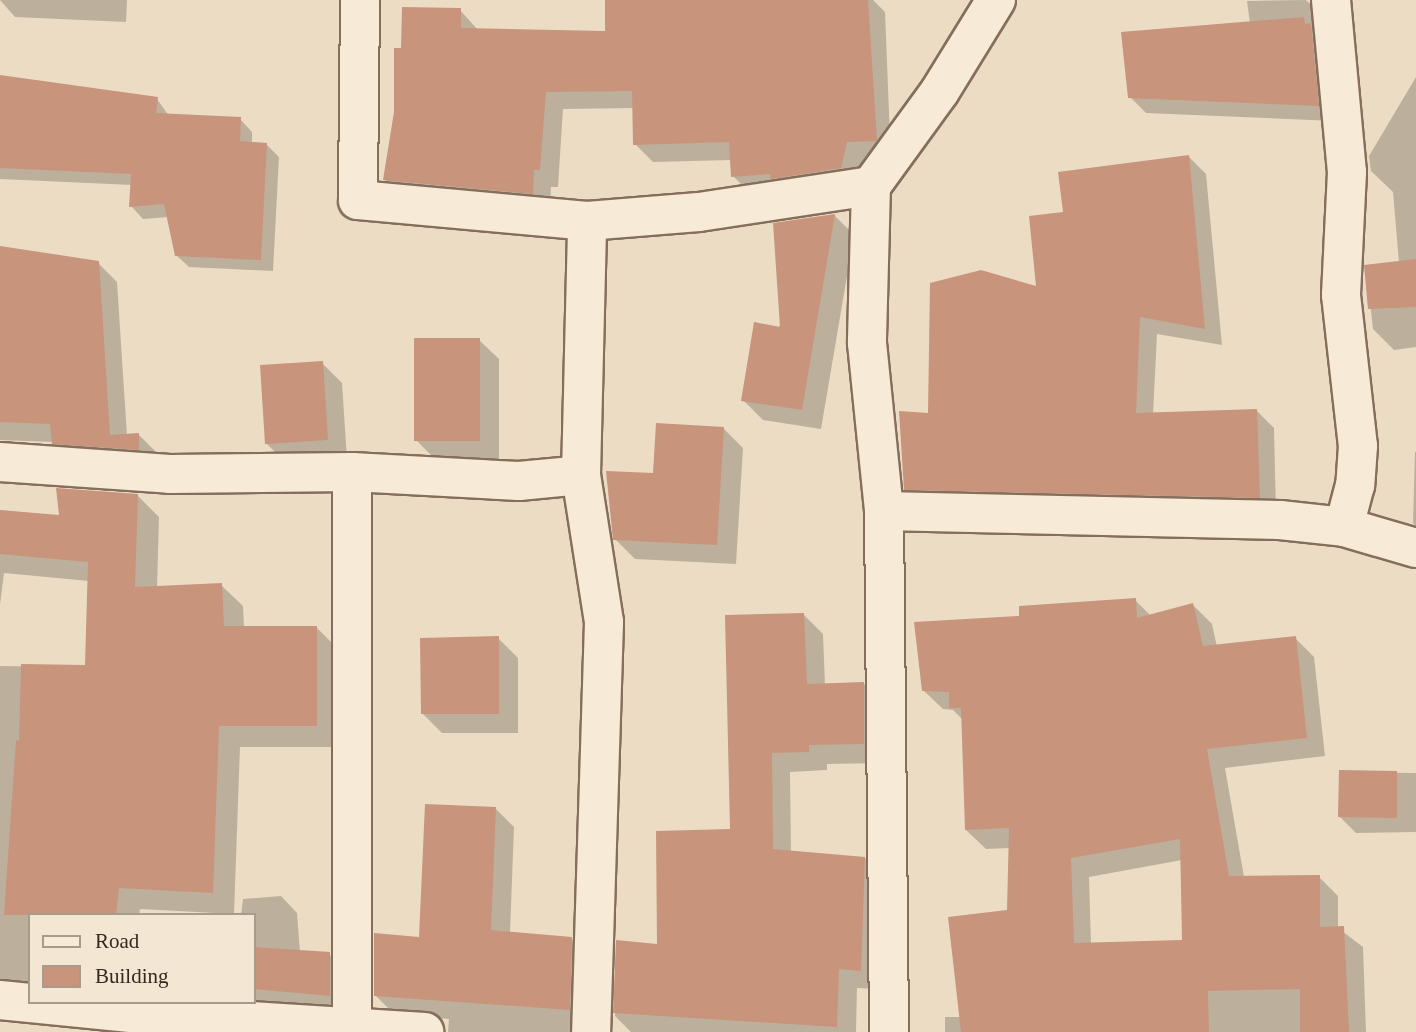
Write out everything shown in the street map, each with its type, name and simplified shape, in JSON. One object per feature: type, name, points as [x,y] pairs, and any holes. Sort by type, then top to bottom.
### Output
[{"type":"street","points":[[360,0],[358,200],[587,221],[699,212],[871,186]]},
{"type":"street","points":[[889,1032],[884,511],[867,343],[871,186],[940,91],[996,0]]},
{"type":"street","points":[[1331,0],[1347,172],[1341,295],[1358,446],[1355,485],[1344,527]]},
{"type":"street","points":[[587,221],[581,474],[604,622],[592,1032]]},
{"type":"street","points":[[0,462],[170,474],[352,472],[519,481],[581,474]]},
{"type":"street","points":[[352,472],[352,1027]]},
{"type":"street","points":[[884,511],[1244,518],[1344,527],[1416,548]]},
{"type":"street","points":[[0,1000],[139,1023],[352,1027],[424,1032]]},
{"type":"building","points":[[605,0],[868,0],[877,141],[847,142],[841,168],[771,179],[770,174],[731,177],[729,142],[633,145],[632,91],[546,92],[540,170],[534,170],[533,194],[383,180],[394,112],[394,48],[401,48],[402,7],[461,8],[461,28],[605,31]]},
{"type":"building","points":[[1304,17],[1305,24],[1311,23],[1319,106],[1128,98],[1121,32]]},
{"type":"building","points":[[0,75],[158,97],[156,113],[241,117],[240,141],[267,143],[261,260],[175,256],[164,204],[129,207],[131,174],[0,168]]},
{"type":"building","points":[[1189,155],[1205,329],[1140,317],[1136,413],[1257,409],[1260,498],[904,490],[899,411],[928,413],[930,283],[981,270],[1036,286],[1029,216],[1063,212],[1058,172]]},
{"type":"building","points":[[835,214],[802,410],[741,401],[754,322],[780,327],[773,223]]},
{"type":"building","points":[[0,246],[99,261],[110,435],[139,433],[139,450],[52,444],[50,424],[0,422]]},
{"type":"building","points":[[1416,259],[1416,307],[1368,309],[1364,265]]},
{"type":"building","points":[[414,338],[480,338],[480,441],[414,441]]},
{"type":"building","points":[[323,361],[328,440],[265,444],[260,365]]},
{"type":"building","points":[[656,423],[724,427],[717,545],[613,540],[606,471],[653,473]]},
{"type":"building","points":[[56,488],[138,494],[135,587],[222,583],[224,626],[317,626],[317,726],[219,726],[213,893],[119,888],[116,913],[4,915],[16,740],[19,741],[21,664],[85,665],[88,562],[0,554],[0,510],[59,515]]},
{"type":"building","points":[[1136,598],[1137,618],[1193,603],[1203,646],[1296,636],[1307,738],[1207,749],[1229,876],[1320,875],[1320,927],[1344,926],[1349,1032],[1300,1032],[1300,989],[1208,991],[1209,1032],[961,1032],[948,917],[1007,910],[1009,828],[965,830],[961,708],[949,708],[949,692],[922,691],[914,622],[1019,616],[1019,606]],"holes":[[[1180,839],[1182,940],[1074,943],[1071,858]]]},
{"type":"building","points":[[804,613],[807,684],[864,682],[864,744],[809,745],[809,752],[772,753],[773,849],[865,857],[861,971],[839,969],[837,1027],[613,1013],[616,940],[657,944],[656,831],[730,829],[725,615]]},
{"type":"building","points":[[499,636],[499,714],[421,714],[420,638]]},
{"type":"building","points":[[1339,770],[1397,771],[1397,818],[1338,817]]},
{"type":"building","points":[[425,804],[496,807],[491,930],[572,937],[570,1010],[374,996],[374,933],[419,937]]},
{"type":"building","points":[[256,947],[330,952],[330,996],[256,989]]}]
